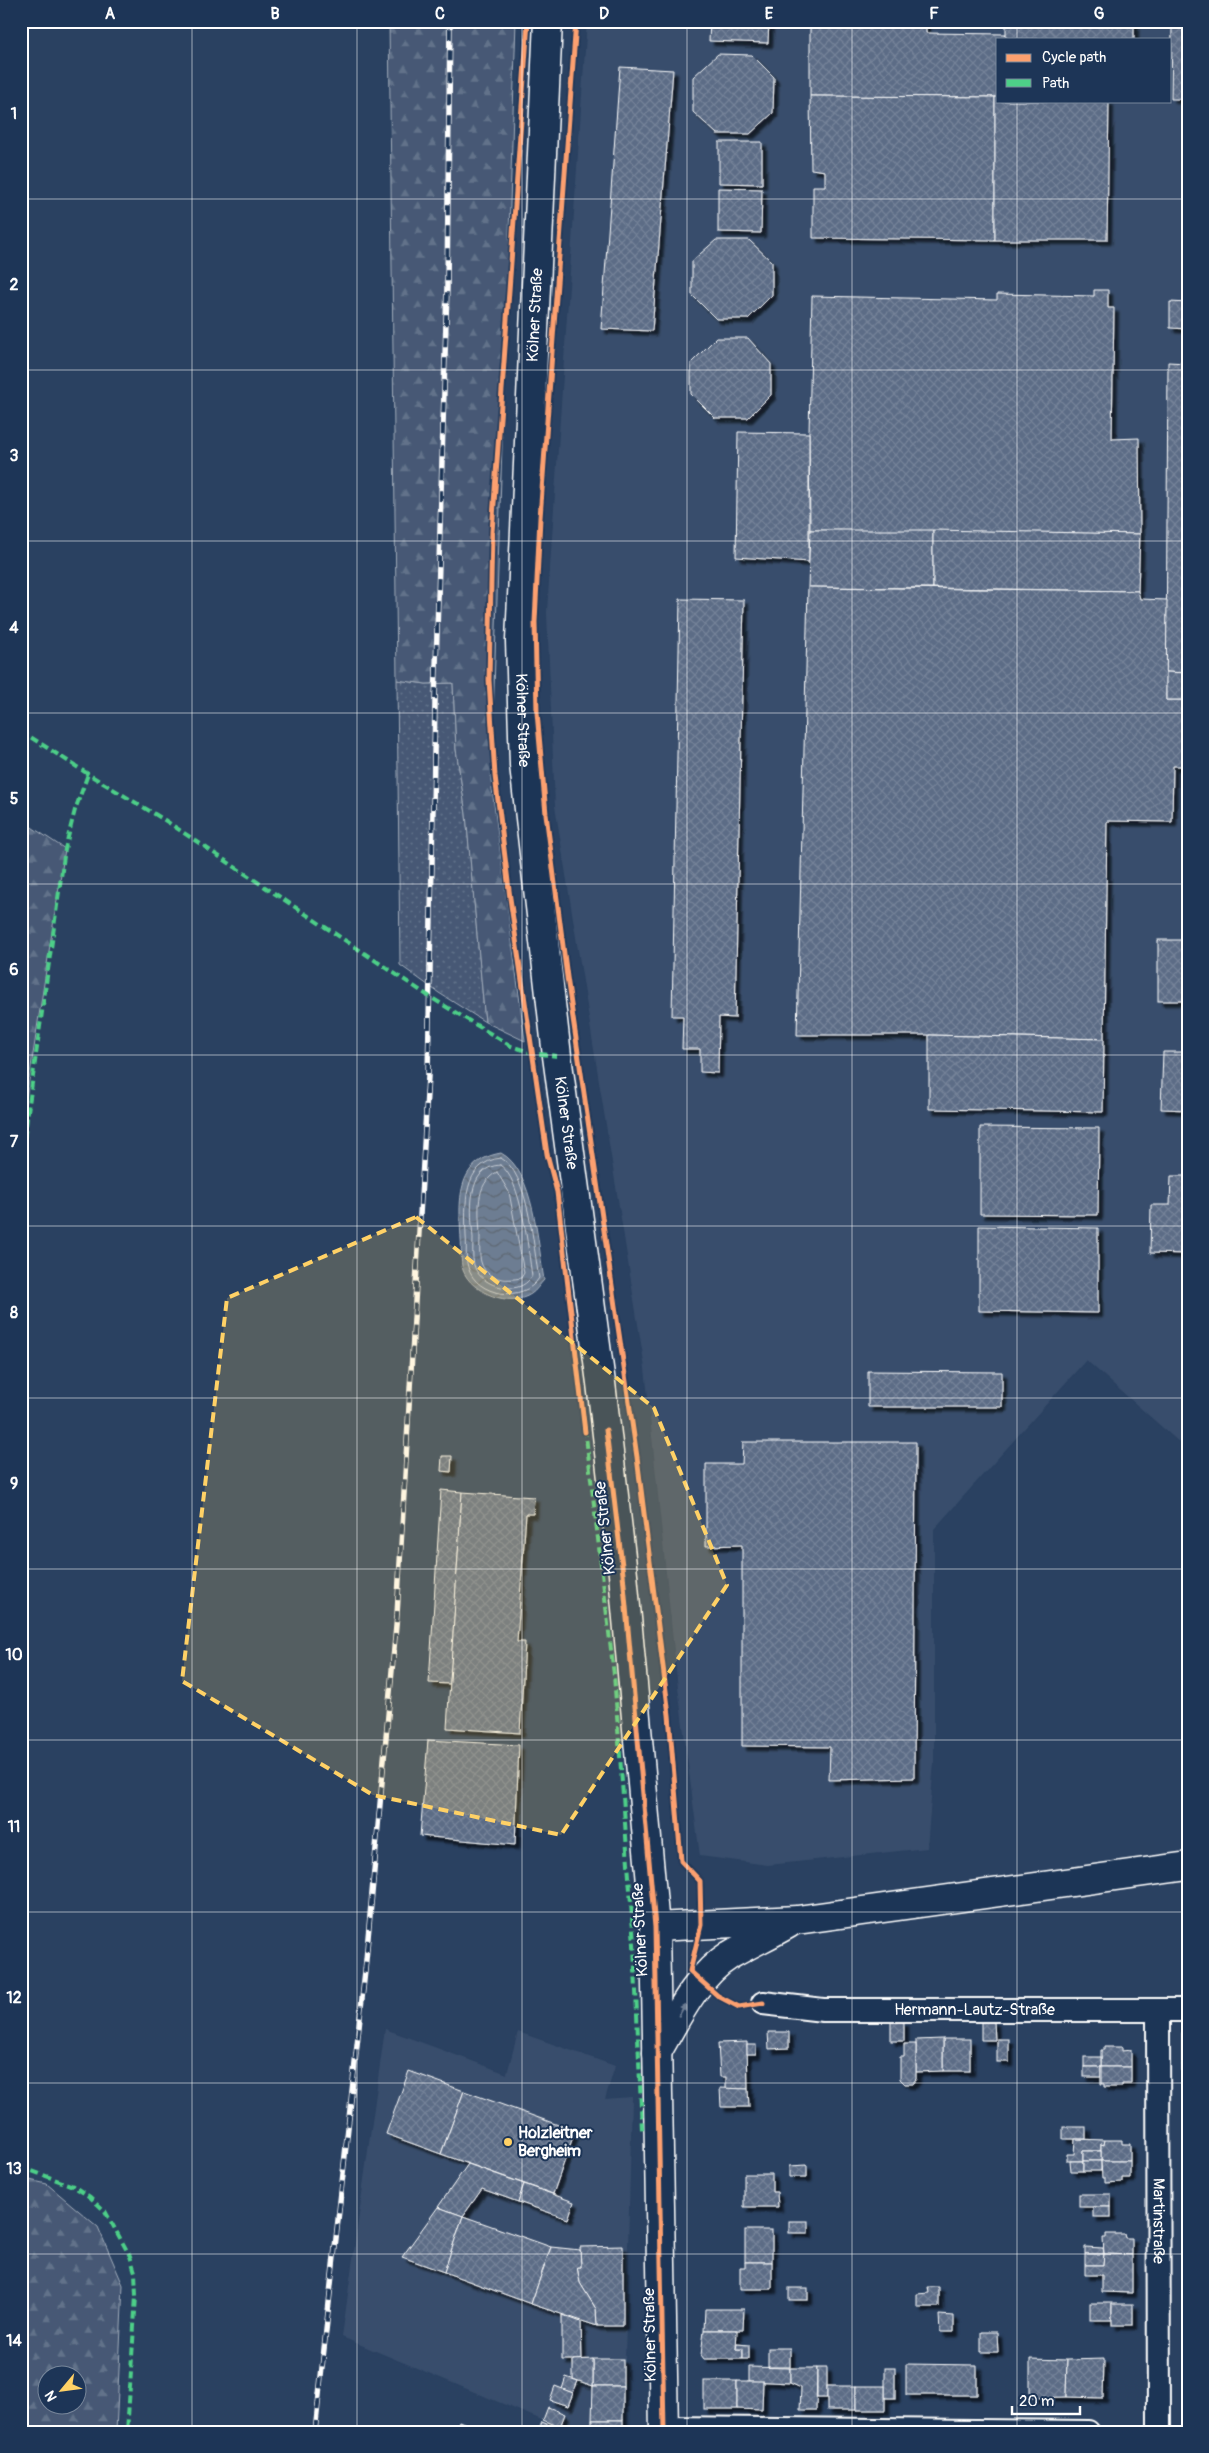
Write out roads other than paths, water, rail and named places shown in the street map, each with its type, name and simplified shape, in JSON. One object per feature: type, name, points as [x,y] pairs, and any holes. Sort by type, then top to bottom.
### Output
[{"type":"main road","name":"Kölner Straße","points":[[548,21],[520,641],[524,765],[557,1056],[601,1383],[623,1574],[655,1927],[664,2430]]},
{"type":"main road","points":[[655,1927],[797,1920],[1188,1866]]},
{"type":"main road","points":[[657,2052],[701,1982],[729,1956],[797,1920]]},
{"type":"street","name":"Hermann-Lautz-Straße","points":[[762,2003],[823,2010],[1188,2010]]},
{"type":"street","name":"Martinstraße","points":[[1158,2011],[1159,2432]]},
{"type":"street","points":[[664,2430],[1088,2432]]},
{"type":"water","points":[[501,1153],[512,1162],[521,1175],[528,1191],[533,1210],[544,1280],[531,1294],[523,1298],[503,1299],[493,1296],[474,1285],[467,1278],[463,1270],[460,1211],[463,1185],[475,1165],[486,1157]]},
{"type":"railway","points":[[315,2432],[365,1971],[397,1615],[428,1076],[435,702],[447,287],[450,21]]},
{"type":"place","name":"Holzleitner Bergheim","points":[[508,2142]]}]
